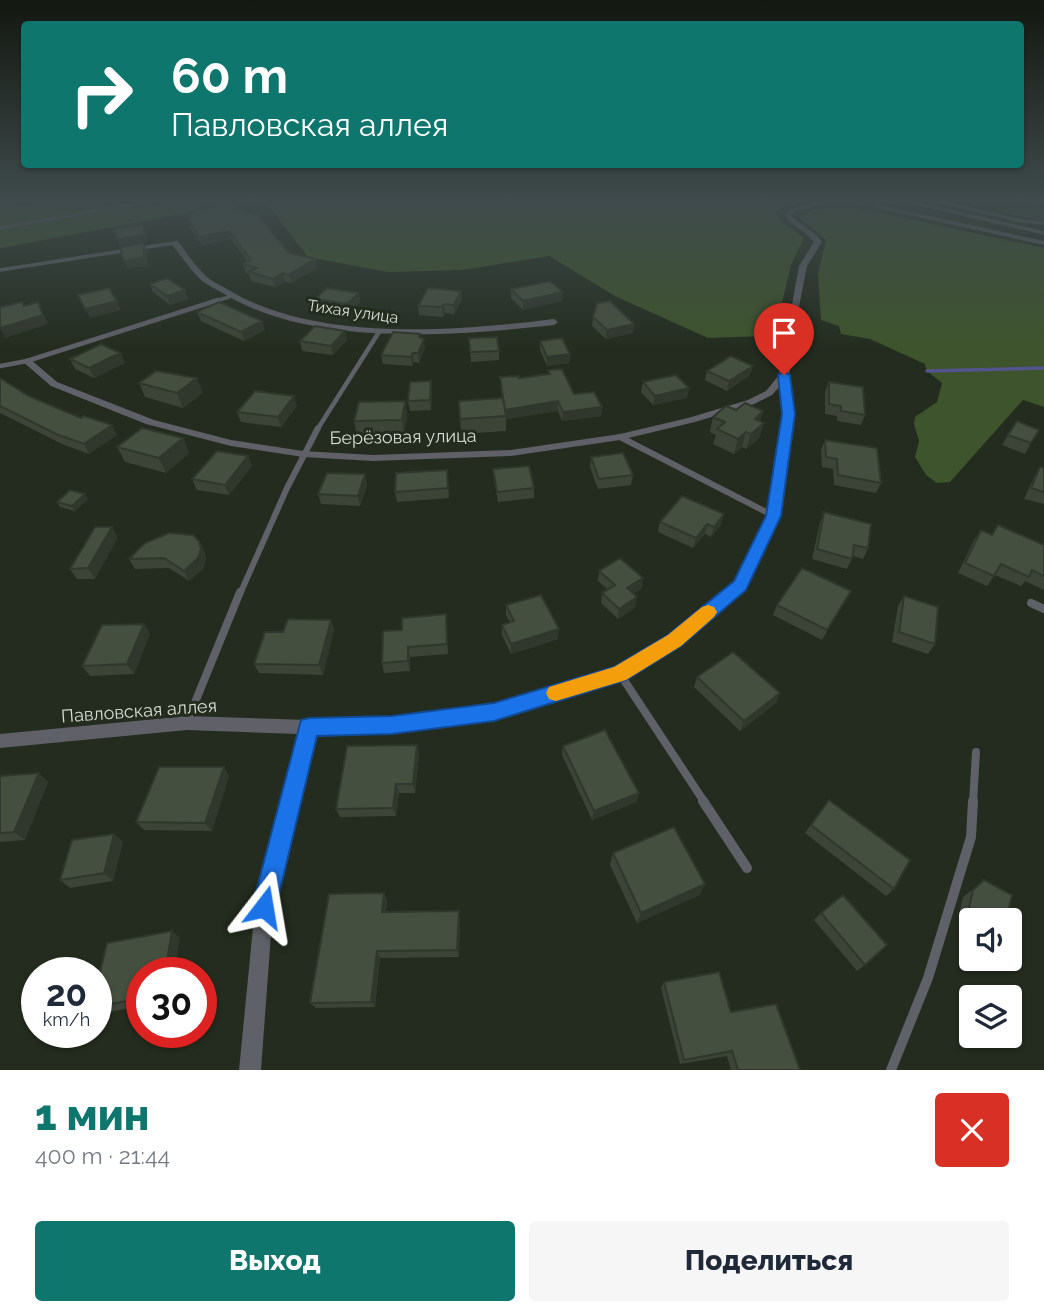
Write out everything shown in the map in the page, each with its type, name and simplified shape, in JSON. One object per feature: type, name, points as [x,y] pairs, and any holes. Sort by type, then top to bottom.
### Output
[{"type":"street","name":"Тихая улица","points":[[181,251],[193,270],[229,297],[278,314],[379,332],[458,332],[554,322]]},
{"type":"street","name":"Павловская аллея","points":[[0,741],[187,723],[309,727],[392,725],[494,712],[620,674],[674,641],[740,586],[774,516],[789,414],[784,375],[803,266],[812,251]]},
{"type":"street","name":"Берёзовая улица","points":[[27,361],[54,384],[150,422],[230,443],[303,454],[373,458],[511,453],[620,437],[751,402],[769,393],[784,375]]},
{"type":"street","points":[[250,1070],[264,907],[309,727]]},
{"type":"lane","points":[[0,270],[124,251]]},
{"type":"lane","points":[[0,366],[27,361],[229,297]]},
{"type":"lane","points":[[187,723],[266,532],[303,454],[349,376],[379,332]]},
{"type":"lane","points":[[620,437],[774,516]]},
{"type":"lane","points":[[1031,603],[1044,609]]},
{"type":"lane","points":[[620,674],[747,868]]},
{"type":"lane","points":[[891,1070],[929,978],[971,836],[976,752]]},
{"type":"green space","points":[[303,251],[798,251],[791,265],[782,303],[777,309],[765,312],[767,336],[708,338],[615,296],[549,256],[462,270],[388,272],[308,257]]},
{"type":"green space","points":[[823,251],[1044,251],[1044,407],[1023,400],[950,482],[937,483],[926,475],[915,457],[919,441],[914,424],[915,417],[937,402],[942,383],[927,371],[925,364],[870,339],[841,334],[839,326],[821,320],[818,274]]},
{"type":"building","points":[[121,251],[144,251],[144,257],[124,261]]},
{"type":"building","points":[[244,251],[287,251],[315,259],[288,275],[283,273],[273,279],[249,272],[257,268],[243,264],[251,260]]},
{"type":"building","points":[[167,278],[185,290],[167,296],[150,284]]},
{"type":"building","points":[[550,281],[563,292],[523,301],[511,289]]},
{"type":"building","points":[[109,288],[117,301],[85,309],[78,295]]},
{"type":"building","points":[[327,288],[359,293],[347,304],[315,299]]},
{"type":"building","points":[[428,288],[461,291],[454,305],[418,306]]},
{"type":"building","points":[[610,301],[634,324],[607,330],[593,317],[597,303]]},
{"type":"building","points":[[22,302],[24,306],[38,302],[43,315],[0,328],[0,307]]},
{"type":"building","points":[[219,302],[262,321],[241,332],[197,312]]},
{"type":"building","points":[[315,326],[345,331],[331,346],[300,341]]},
{"type":"building","points":[[393,332],[420,334],[419,337],[424,339],[418,353],[413,353],[411,357],[381,355]]},
{"type":"building","points":[[497,337],[499,351],[470,352],[469,338]]},
{"type":"building","points":[[562,338],[570,354],[547,357],[540,341]]},
{"type":"building","points":[[101,344],[120,353],[89,368],[70,359]]},
{"type":"building","points":[[731,356],[753,366],[729,381],[707,371]]},
{"type":"building","points":[[562,369],[574,394],[594,392],[602,407],[563,412],[558,401],[505,410],[500,377],[519,378],[550,374],[548,370]]},
{"type":"building","points":[[156,371],[197,378],[177,393],[139,383]]},
{"type":"building","points":[[676,375],[689,388],[655,396],[643,382]]},
{"type":"building","points":[[0,378],[29,396],[81,418],[84,416],[112,425],[84,444],[56,434],[0,406]]},
{"type":"building","points":[[431,381],[430,400],[408,401],[410,382]]},
{"type":"building","points":[[829,382],[863,387],[865,415],[841,411],[841,406],[829,404]]},
{"type":"building","points":[[255,391],[294,396],[278,417],[237,412]]},
{"type":"building","points":[[503,398],[506,416],[460,419],[459,401]]},
{"type":"building","points":[[405,401],[402,420],[354,421],[359,402]]},
{"type":"building","points":[[745,403],[763,411],[755,419],[764,423],[751,434],[746,432],[738,439],[717,429],[725,422],[713,417],[726,406],[736,410]]},
{"type":"building","points":[[1017,421],[1039,430],[1031,443],[1008,435]]},
{"type":"building","points":[[142,428],[183,438],[159,458],[117,447]]},
{"type":"building","points":[[825,440],[877,448],[881,483],[838,475],[837,459],[826,457]]},
{"type":"building","points":[[217,451],[248,456],[225,485],[192,479]]},
{"type":"building","points":[[623,453],[633,475],[599,479],[591,457]]},
{"type":"building","points":[[529,466],[534,488],[497,492],[493,469]]},
{"type":"building","points":[[1040,467],[1044,468],[1044,492],[1031,488]]},
{"type":"building","points":[[447,470],[448,488],[395,492],[396,473]]},
{"type":"building","points":[[327,473],[365,474],[358,496],[318,494]]},
{"type":"building","points":[[70,490],[85,494],[72,506],[57,502]]},
{"type":"building","points":[[682,496],[724,514],[714,527],[707,524],[696,538],[660,522]]},
{"type":"building","points":[[824,512],[871,524],[868,548],[854,545],[852,559],[817,549]]},
{"type":"building","points":[[998,525],[1044,545],[1044,576],[1032,570],[1029,577],[1001,564],[994,576],[965,563],[981,530],[992,535]]},
{"type":"building","points":[[95,527],[112,527],[88,568],[70,569]]},
{"type":"building","points":[[169,533],[193,535],[199,541],[201,549],[198,558],[184,571],[164,558],[129,559],[145,543]]},
{"type":"building","points":[[620,558],[643,578],[627,588],[637,597],[619,609],[602,593],[615,585],[599,571]]},
{"type":"building","points":[[802,568],[851,591],[827,630],[777,605]]},
{"type":"building","points":[[541,595],[559,629],[511,644],[502,625],[514,621],[506,605]]},
{"type":"building","points":[[904,596],[938,607],[935,644],[899,632]]},
{"type":"building","points":[[446,614],[447,644],[408,647],[408,661],[382,663],[383,631],[402,630],[402,618]]},
{"type":"building","points":[[288,619],[331,620],[319,665],[254,664],[265,632],[283,632]]},
{"type":"building","points":[[144,624],[127,664],[82,666],[102,625]]},
{"type":"building","points":[[733,652],[780,693],[744,721],[697,677]]},
{"type":"building","points":[[605,730],[639,793],[594,811],[563,746]]},
{"type":"building","points":[[417,745],[413,784],[396,784],[393,808],[336,809],[347,746]]},
{"type":"building","points":[[159,767],[224,767],[205,823],[136,822]]},
{"type":"building","points":[[39,773],[14,832],[0,833],[0,776]]},
{"type":"building","points":[[829,800],[910,860],[894,889],[811,825]]},
{"type":"building","points":[[674,827],[705,884],[641,913],[613,853]]},
{"type":"building","points":[[114,834],[104,873],[60,880],[72,840]]},
{"type":"building","points":[[984,880],[1012,895],[1009,908],[969,908],[973,890]]},
{"type":"building","points":[[384,893],[382,912],[459,911],[457,950],[377,951],[371,1002],[310,1003],[329,894]]},
{"type":"building","points":[[843,895],[887,945],[865,965],[821,913]]},
{"type":"building","points":[[172,931],[168,957],[126,957],[126,1001],[112,1004],[112,957],[104,957],[107,943]]},
{"type":"building","points":[[719,972],[731,1012],[776,1004],[800,1070],[738,1070],[732,1051],[684,1060],[664,982]]},
{"type":"waterway","points":[[927,371],[1044,368]]},
{"type":"slow traffic","points":[[556,693],[620,674],[674,641],[708,612]]},
{"type":"route","points":[[264,907],[309,727],[392,725],[494,712],[620,674],[674,641],[740,586],[774,516],[789,414],[784,375]]}]
